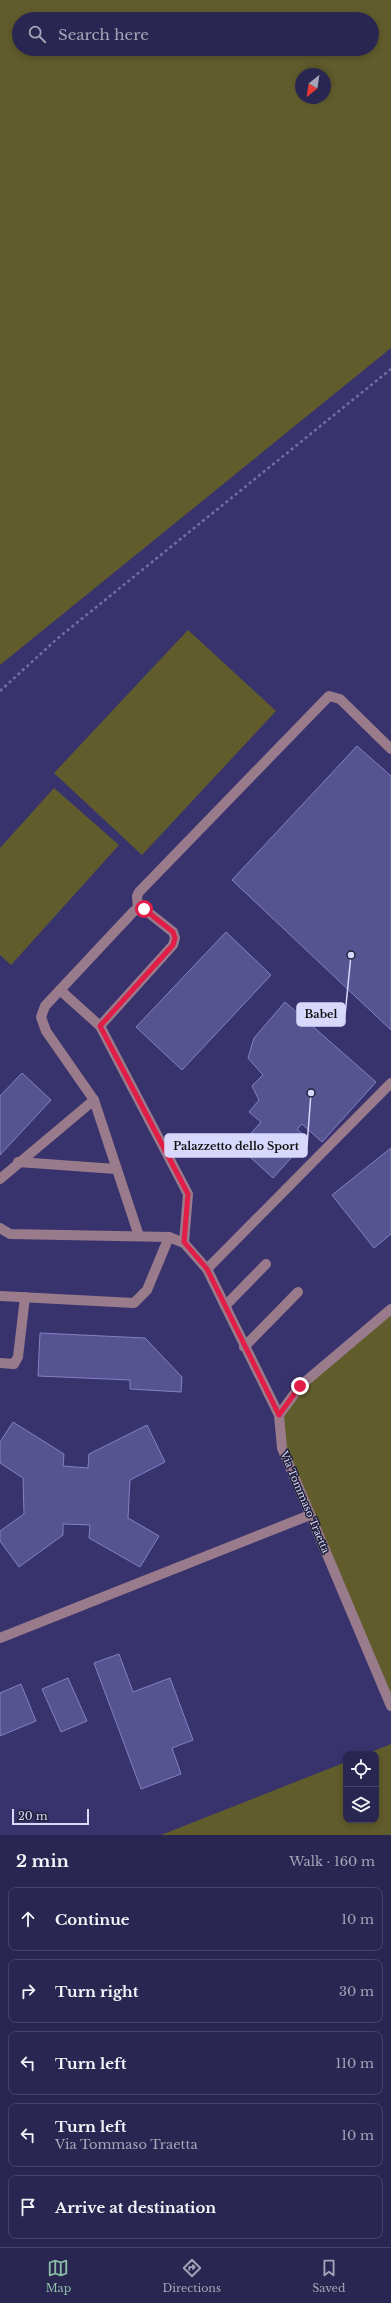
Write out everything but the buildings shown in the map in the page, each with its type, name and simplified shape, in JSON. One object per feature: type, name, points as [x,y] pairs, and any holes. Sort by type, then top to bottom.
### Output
[{"type":"street","points":[[139,1236],[94,1100],[46,1031],[41,1017],[45,1006],[138,908],[137,896],[139,892],[329,696],[340,699],[391,749]]},
{"type":"street","points":[[100,1026],[173,945],[175,938],[173,932],[144,909],[138,908]]},
{"type":"street","points":[[60,990],[100,1026],[188,1194],[184,1242]]},
{"type":"street","points":[[207,1269],[391,1083]]},
{"type":"street","points":[[0,1179],[18,1162],[94,1100]]},
{"type":"street","points":[[18,1162],[116,1169]]},
{"type":"street","points":[[0,1228],[10,1234],[169,1237],[184,1242],[207,1269],[279,1415],[300,1386],[391,1309]]},
{"type":"street","points":[[0,1296],[134,1303],[147,1290],[169,1237]]},
{"type":"street","points":[[225,1306],[266,1264]]},
{"type":"street","points":[[244,1346],[298,1292]]},
{"type":"street","points":[[0,1363],[14,1364],[18,1357],[25,1297]]},
{"type":"street","name":"Via Tommaso Traetta","points":[[279,1415],[282,1448],[391,1706]]},
{"type":"street","points":[[0,1638],[310,1515]]},
{"type":"path","points":[[0,691],[58,638],[391,369]]},
{"type":"shaded area","points":[[0,0],[391,0],[391,348],[0,665]]},
{"type":"shaded area","points":[[188,630],[276,711],[142,855],[54,773]]},
{"type":"shaded area","points":[[54,788],[119,845],[11,965],[0,955],[0,848]]},
{"type":"shaded area","points":[[391,1309],[391,1706],[282,1448],[279,1415],[316,1372]]},
{"type":"shaded area","points":[[391,1744],[391,1835],[161,1835],[343,1763],[343,1823],[379,1823],[379,1751],[374,1751]]},
{"type":"place","name":"Babel","points":[[351,955]]},
{"type":"place","name":"Palazzetto dello Sport","points":[[311,1093]]},
{"type":"route","points":[[144,909],[173,932],[175,938],[173,945],[100,1026],[188,1194],[184,1242],[207,1269],[279,1415],[300,1386]]}]
